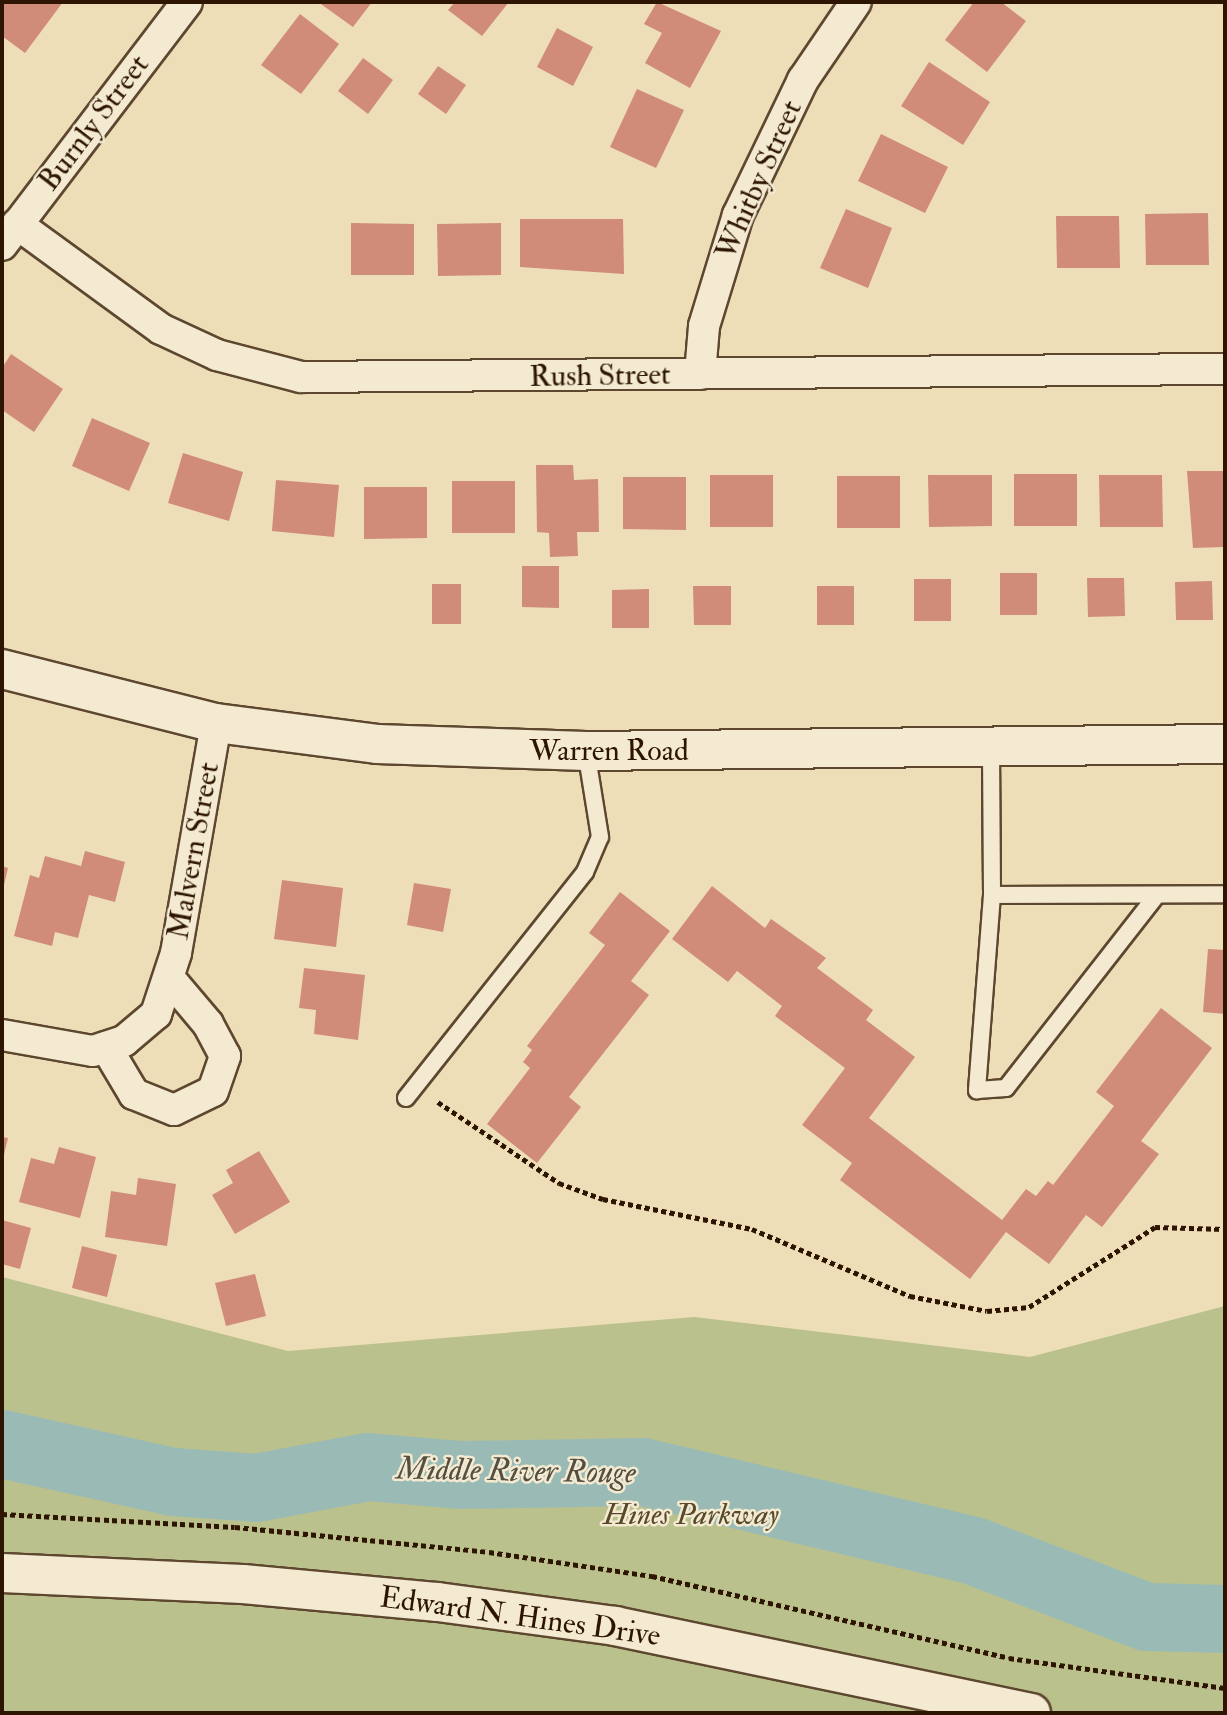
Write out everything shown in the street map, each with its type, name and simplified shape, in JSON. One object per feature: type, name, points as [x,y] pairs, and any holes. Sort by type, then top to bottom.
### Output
[{"type":"main road","name":"Warren Road","points":[[2,669],[216,723],[377,744],[586,751],[991,750],[1225,744]]},
{"type":"main road","name":"Edward N. Hines Drive","points":[[2,1573],[243,1584],[438,1602],[615,1626],[1031,1713]]},
{"type":"street","name":"Burnly Street","points":[[9,235],[187,2]]},
{"type":"street","name":"Whitby Street","points":[[700,374],[704,326],[738,215],[803,80],[856,2]]},
{"type":"street","name":"Rush Street","points":[[9,235],[161,328],[264,370],[338,379],[1225,369]]},
{"type":"street","name":"Malvern Street","points":[[170,979],[208,1024],[225,1056],[213,1091],[174,1110],[134,1094],[106,1047],[156,1014],[170,979],[216,723]]},
{"type":"street","points":[[2,1035],[58,1049],[106,1047]]},
{"type":"lane","points":[[991,750],[992,895],[977,1090],[1006,1088],[1156,896]]},
{"type":"lane","points":[[410,1092],[585,872],[600,837],[586,751]]},
{"type":"lane","points":[[992,895],[1225,894]]},
{"type":"path","points":[[410,1092],[559,1183],[603,1199],[752,1229],[910,1296],[987,1311],[1029,1307],[1155,1227],[1225,1229]]},
{"type":"green space","name":"Hines Parkway","points":[[2,1277],[288,1351],[694,1317],[1030,1357],[1225,1306],[1225,1713],[2,1713]]},
{"type":"building","points":[[2,2],[63,2],[25,53],[2,36]]},
{"type":"building","points":[[318,2],[372,2],[353,27]]},
{"type":"building","points":[[455,2],[509,2],[482,36],[448,10]]},
{"type":"building","points":[[657,2],[721,31],[690,88],[645,63],[662,33],[644,24]]},
{"type":"building","points":[[974,2],[1001,2],[1026,21],[987,72],[945,40]]},
{"type":"building","points":[[300,14],[339,44],[301,94],[261,65]]},
{"type":"building","points":[[557,28],[593,47],[573,86],[537,67]]},
{"type":"building","points":[[363,58],[393,80],[368,114],[338,91]]},
{"type":"building","points":[[929,62],[990,102],[963,145],[901,106]]},
{"type":"building","points":[[438,66],[466,85],[446,114],[418,94]]},
{"type":"building","points":[[637,89],[684,110],[656,168],[610,147]]},
{"type":"building","points":[[881,134],[948,167],[925,213],[858,181]]},
{"type":"building","points":[[846,209],[892,228],[868,288],[820,268]]},
{"type":"building","points":[[1208,213],[1209,265],[1146,265],[1145,214]]},
{"type":"building","points":[[1056,216],[1119,216],[1120,268],[1057,268]]},
{"type":"building","points":[[520,219],[623,219],[624,274],[520,267]]},
{"type":"building","points":[[351,223],[414,224],[414,275],[351,275]]},
{"type":"building","points":[[501,223],[501,275],[438,276],[437,224]]},
{"type":"building","points":[[11,354],[63,389],[34,432],[2,410],[2,368]]},
{"type":"building","points":[[92,418],[150,443],[129,491],[72,466]]},
{"type":"building","points":[[183,453],[243,472],[229,521],[168,503]]},
{"type":"building","points":[[536,465],[573,465],[574,480],[598,479],[599,532],[577,532],[578,556],[550,557],[549,533],[537,532]]},
{"type":"building","points":[[1187,471],[1225,471],[1225,547],[1193,548]]},
{"type":"building","points":[[1014,474],[1077,474],[1077,526],[1014,526]]},
{"type":"building","points":[[710,475],[773,475],[773,527],[710,527]]},
{"type":"building","points":[[928,475],[992,475],[992,526],[929,527]]},
{"type":"building","points":[[1099,475],[1162,475],[1163,527],[1100,527]]},
{"type":"building","points":[[837,476],[900,476],[900,528],[837,528]]},
{"type":"building","points":[[623,477],[686,477],[686,530],[623,529]]},
{"type":"building","points":[[276,480],[339,485],[334,537],[272,531]]},
{"type":"building","points":[[452,481],[515,481],[515,533],[452,533]]},
{"type":"building","points":[[364,487],[427,487],[427,538],[364,539]]},
{"type":"building","points":[[522,566],[559,566],[559,608],[522,607]]},
{"type":"building","points":[[1000,573],[1037,573],[1037,615],[1000,615]]},
{"type":"building","points":[[1087,578],[1124,578],[1125,616],[1088,617]]},
{"type":"building","points":[[914,579],[951,579],[951,621],[914,621]]},
{"type":"building","points":[[1212,581],[1213,620],[1176,620],[1175,582]]},
{"type":"building","points":[[432,584],[461,584],[461,624],[432,624]]},
{"type":"building","points":[[693,586],[731,586],[731,625],[694,625]]},
{"type":"building","points":[[817,586],[854,586],[854,625],[817,625]]},
{"type":"building","points":[[649,589],[649,628],[612,628],[612,590]]},
{"type":"building","points":[[85,851],[125,862],[115,902],[89,895],[78,938],[55,932],[52,946],[14,936],[30,875],[39,878],[45,856],[81,866]]},
{"type":"building","points":[[2,866],[8,868],[3,889],[2,889]]},
{"type":"building","points":[[282,880],[343,888],[336,947],[274,939]]},
{"type":"building","points":[[414,883],[451,889],[443,932],[407,925]]},
{"type":"building","points":[[712,886],[765,928],[771,919],[826,958],[817,968],[873,1010],[866,1020],[915,1057],[869,1118],[1002,1220],[1026,1189],[1036,1196],[1048,1181],[1053,1185],[1114,1106],[1096,1092],[1161,1008],[1212,1048],[1141,1141],[1159,1154],[1102,1227],[1086,1215],[1049,1264],[1006,1232],[970,1279],[840,1180],[852,1163],[802,1125],[845,1068],[775,1016],[782,1006],[737,971],[728,982],[672,939]]},
{"type":"building","points":[[620,892],[670,931],[631,981],[649,995],[569,1097],[581,1107],[537,1163],[487,1124],[530,1068],[523,1062],[532,1050],[527,1046],[605,945],[589,933]]},
{"type":"building","points":[[1208,949],[1225,950],[1225,1014],[1203,1012]]},
{"type":"building","points":[[304,968],[365,975],[358,1040],[314,1034],[316,1010],[299,1008]]},
{"type":"building","points":[[2,1137],[8,1138],[3,1159],[2,1159]]},
{"type":"building","points":[[59,1147],[96,1157],[80,1218],[19,1202],[31,1158],[54,1164]]},
{"type":"building","points":[[259,1151],[290,1202],[235,1234],[212,1195],[233,1183],[226,1170]]},
{"type":"building","points":[[138,1178],[176,1184],[167,1246],[105,1237],[111,1191],[136,1195]]},
{"type":"building","points":[[2,1220],[31,1228],[20,1269],[2,1264]]},
{"type":"building","points":[[82,1246],[117,1255],[107,1297],[72,1288]]},
{"type":"building","points":[[255,1274],[266,1316],[226,1326],[215,1283]]},
{"type":"waterway","name":"Middle River Rouge","points":[[2,1444],[173,1482],[256,1488],[368,1467],[459,1475],[643,1472],[974,1551],[1147,1617],[1225,1619]]}]
